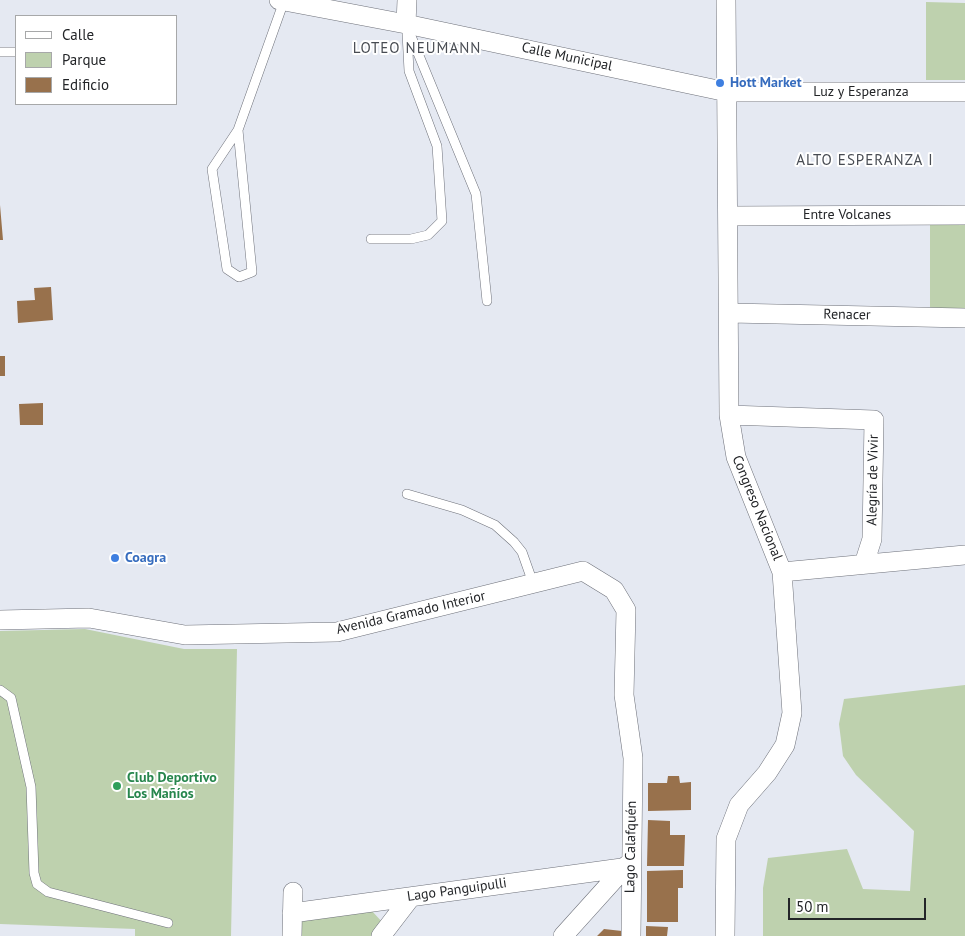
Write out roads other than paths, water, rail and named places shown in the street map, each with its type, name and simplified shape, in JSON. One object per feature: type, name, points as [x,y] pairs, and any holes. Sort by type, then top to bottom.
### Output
[{"type":"street","points":[[406,24],[407,0]]},
{"type":"street","name":"Congreso Nacional","points":[[725,936],[726,839],[739,805],[767,773],[785,745],[792,713],[782,572],[736,457],[729,415],[730,313],[726,0]]},
{"type":"street","name":"Calle Municipal","points":[[281,1],[406,24],[728,92]]},
{"type":"street","name":"Luz y Esperanza","points":[[728,92],[965,92]]},
{"type":"street","name":"Entre Volcanes","points":[[729,216],[965,215]]},
{"type":"street","name":"Renacer","points":[[730,313],[965,318]]},
{"type":"street","name":"Alegría de Vivir","points":[[729,415],[874,420],[872,539],[864,564]]},
{"type":"street","points":[[782,572],[965,555]]},
{"type":"street","name":"Avenida Gramado Interior","points":[[0,620],[89,618],[184,635],[337,632],[582,571],[614,590],[626,610],[624,695],[633,758]]},
{"type":"street","name":"Lago Calafquén","points":[[631,936],[627,865],[633,758]]},
{"type":"street","points":[[563,936],[627,865]]},
{"type":"street","name":"Lago Panguipulli","points":[[292,913],[627,865]]},
{"type":"street","points":[[292,936],[293,892]]},
{"type":"street","points":[[380,936],[411,897]]},
{"type":"lane","points":[[238,130],[252,272],[239,277],[227,269],[212,169],[238,130],[281,1]]},
{"type":"lane","points":[[371,239],[411,239],[428,234],[442,222],[437,146],[409,71],[406,24]]},
{"type":"lane","points":[[406,24],[476,194],[487,301]]},
{"type":"lane","points":[[0,52],[15,52]]},
{"type":"lane","points":[[408,494],[462,510],[495,525],[522,552],[533,583]]},
{"type":"lane","points":[[0,690],[11,698],[30,787],[34,873],[37,884],[48,892],[168,923]]},
{"type":"place","name":"Hott Market","points":[[720,83]]},
{"type":"place","name":"Coagra","points":[[115,558]]},
{"type":"place","name":"Club Deportivo Los Mañíos","points":[[117,786]]},
{"type":"district","name":"LOTEO NEUMANN","points":[[417,49]]},
{"type":"district","name":"ALTO ESPERANZA I","points":[[865,161]]}]
